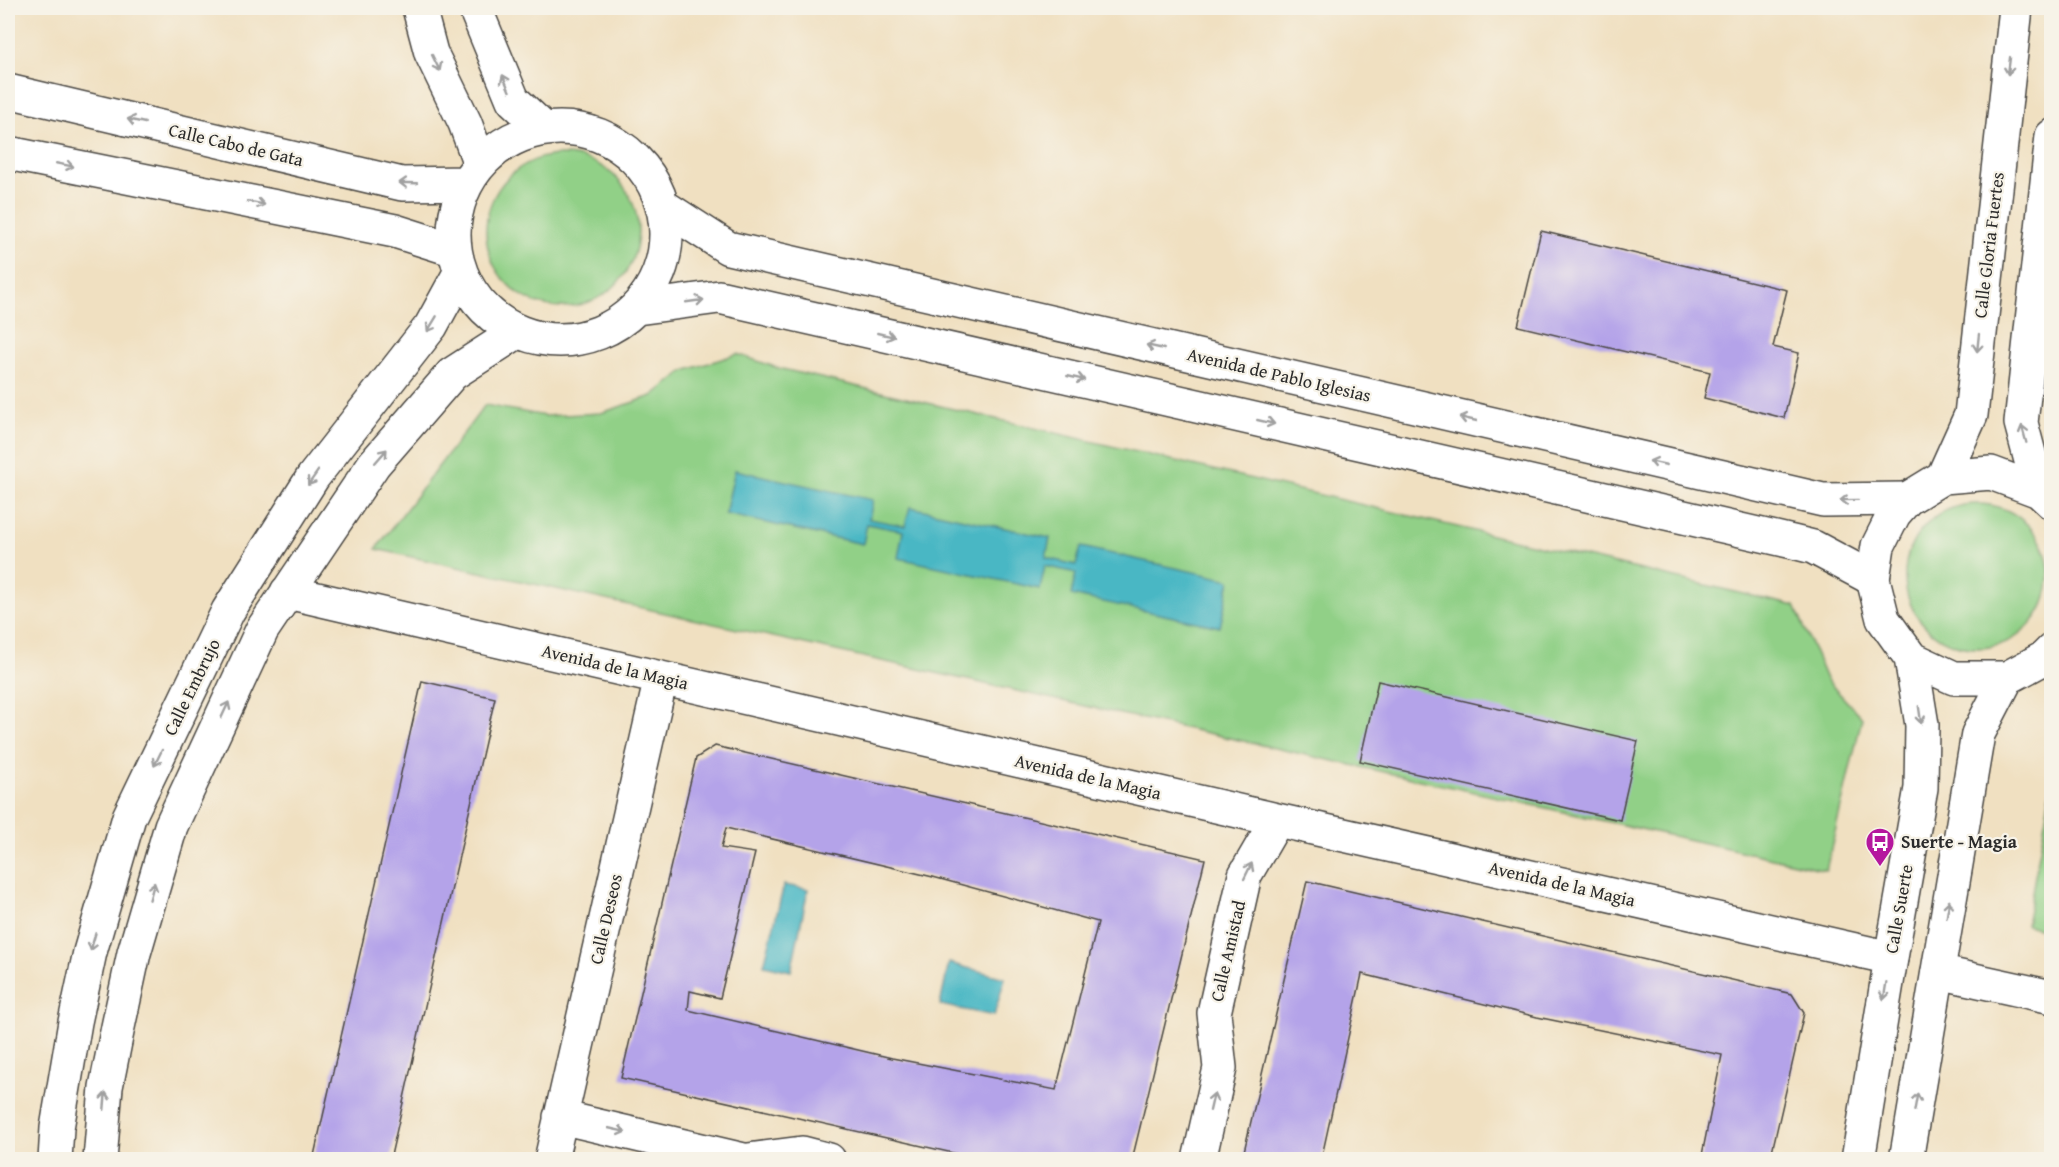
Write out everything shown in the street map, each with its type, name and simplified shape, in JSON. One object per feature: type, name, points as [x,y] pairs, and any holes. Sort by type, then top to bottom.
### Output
[{"type":"street","points":[[419,8],[431,53],[465,123],[473,173]]},
{"type":"street","points":[[475,8],[513,99],[543,128]]},
{"type":"street","name":"Calle Gloria Fuertes","points":[[1943,477],[1971,415],[2016,8]]},
{"type":"street","name":"Calle Cabo de Gata","points":[[8,91],[402,184],[473,173]]},
{"type":"street","points":[[543,128],[574,128],[604,136],[631,153],[651,177],[663,206],[667,242],[658,278],[637,308],[611,328],[581,340],[549,341],[517,332],[493,318],[473,298],[457,262],[455,215],[473,173],[508,141],[543,128]]},
{"type":"street","points":[[2045,497],[2021,423],[2052,136]]},
{"type":"street","points":[[8,153],[394,231],[457,262]]},
{"type":"street","name":"Avenida de Pablo Iglesias","points":[[663,206],[728,248],[1822,500],[1907,499]]},
{"type":"street","name":"Calle Embrujo","points":[[55,1160],[57,1128],[75,1022],[90,952],[129,817],[228,611],[313,477],[431,326],[457,262]]},
{"type":"street","points":[[637,308],[719,297],[1803,544],[1873,579]]},
{"type":"street","points":[[100,1160],[106,1087],[122,1006],[134,953],[171,826],[262,630],[374,464],[452,374],[517,332]]},
{"type":"street","points":[[2045,497],[1991,473],[1943,477],[1907,499],[1894,514],[1878,546],[1873,579],[1882,619],[1911,658],[1954,678],[2007,678],[2044,658],[2052,650]]},
{"type":"street","name":"Avenida de la Magia","points":[[287,592],[1277,820],[1891,958]]},
{"type":"street","name":"Calle Suerte","points":[[1858,1160],[1921,788],[1922,725],[1911,658]]},
{"type":"street","name":"Calle Deseos","points":[[551,1160],[661,678]]},
{"type":"street","points":[[1906,1160],[1978,734],[2007,678]]},
{"type":"street","name":"Calle Amistad","points":[[1199,1160],[1220,1068],[1214,1013],[1245,875],[1277,820]]},
{"type":"street","points":[[1938,972],[2052,998]]},
{"type":"street","points":[[560,1117],[746,1160],[802,1153],[828,1160]]},
{"type":"green space","points":[[562,155],[577,156],[591,161],[616,177],[632,202],[637,216],[637,246],[632,260],[616,285],[591,301],[577,306],[562,307],[547,306],[533,301],[508,285],[492,260],[487,246],[486,231],[487,216],[492,202],[508,177],[533,161],[547,156]]},
{"type":"green space","points":[[737,354],[778,368],[1795,606],[1826,679],[1862,718],[1826,870],[376,549],[485,405],[545,416],[601,413],[652,396],[684,371]]},
{"type":"green space","points":[[1977,504],[2005,509],[2028,525],[2044,548],[2049,576],[2044,604],[2028,627],[2005,643],[1977,648],[1949,643],[1926,627],[1910,604],[1905,576],[1910,548],[1926,525],[1949,509]]},
{"type":"green space","points":[[2051,789],[2051,931],[2026,925]]},
{"type":"water","points":[[735,470],[873,500],[869,519],[905,526],[910,507],[1050,538],[1046,558],[1076,565],[1081,547],[1230,580],[1220,627],[1071,595],[1076,573],[1045,566],[1040,589],[898,558],[903,531],[867,524],[863,544],[725,514]]},
{"type":"water","points":[[784,885],[808,889],[791,971],[764,965]]},
{"type":"water","points":[[949,963],[1005,978],[994,1016],[940,1005]]},
{"type":"building","points":[[1541,231],[1787,290],[1773,347],[1799,353],[1784,418],[1704,398],[1710,372],[1518,326]]},
{"type":"building","points":[[422,681],[495,698],[390,1160],[313,1160]]},
{"type":"building","points":[[1378,681],[1638,741],[1620,820],[1360,761]]},
{"type":"building","points":[[715,746],[1205,859],[1132,1160],[984,1160],[621,1078],[696,758]],"holes":[[[726,828],[933,877],[1098,922],[1056,1090],[892,1058],[688,1010],[690,991],[720,998],[755,853],[721,848]]]},
{"type":"building","points":[[1307,881],[1792,994],[1804,1013],[1770,1160],[1701,1160],[1722,1055],[1537,1017],[1362,974],[1322,1156],[1331,1160],[1242,1160]]},
{"type":"place","name":"Suerte - Magia","points":[[1880,868]]}]
